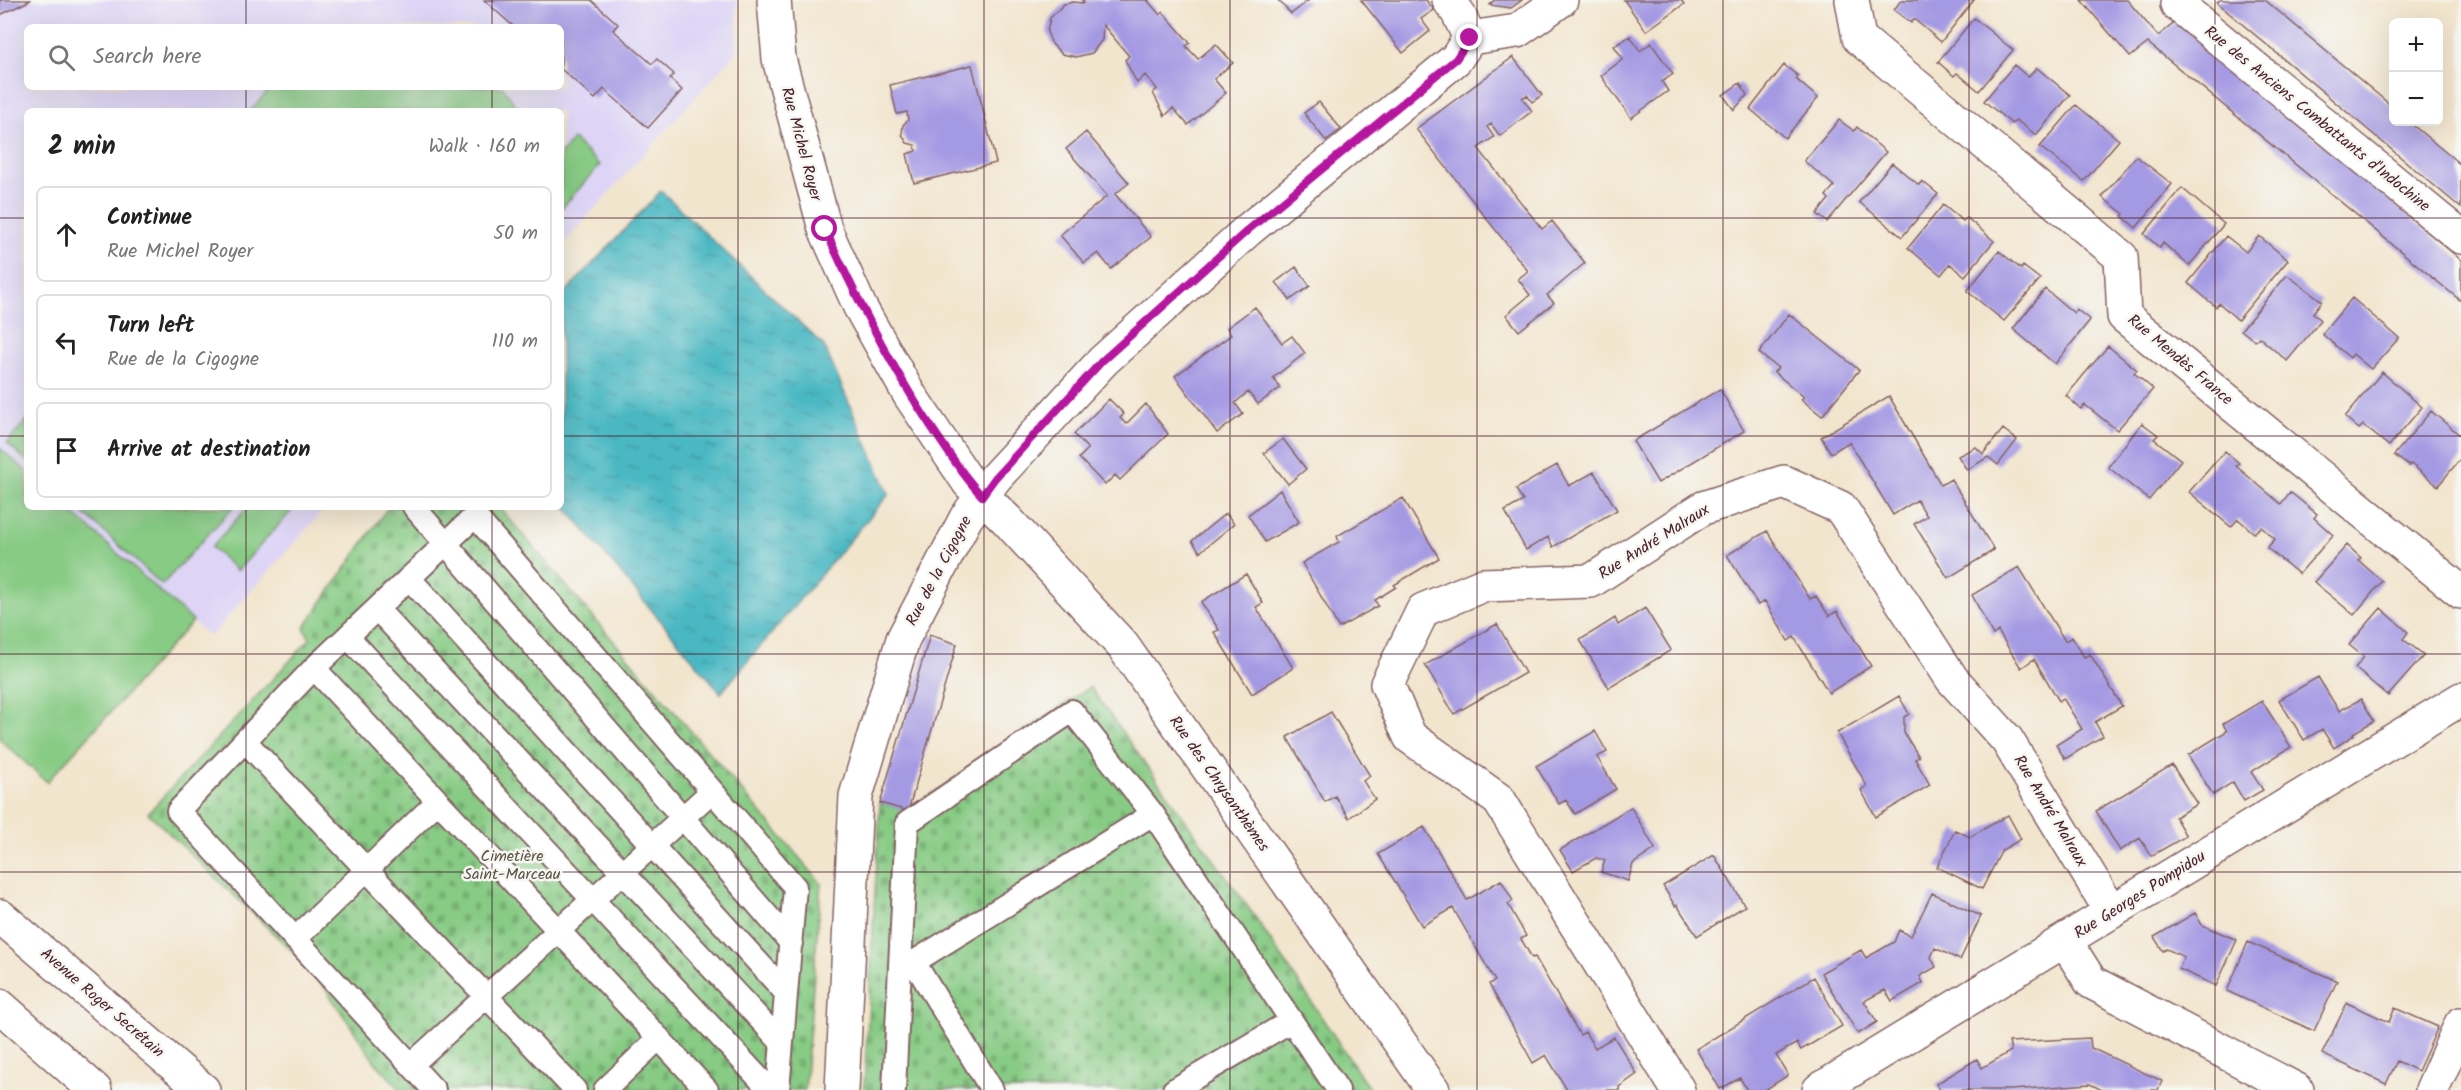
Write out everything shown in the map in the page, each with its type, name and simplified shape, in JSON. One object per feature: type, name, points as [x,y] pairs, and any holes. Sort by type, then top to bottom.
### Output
[{"type":"street","name":"Rue Michel Royer","points":[[774,0],[779,59],[825,229],[860,308],[909,394],[961,471],[982,496]]},
{"type":"street","points":[[1449,0],[1470,38],[1517,31],[1561,0]]},
{"type":"street","name":"Rue Mendès France","points":[[1852,0],[1859,38],[2121,257],[2124,316],[2461,592]]},
{"type":"street","name":"Rue des Anciens Combattants d'Indochine","points":[[2182,0],[2177,4],[2461,237]]},
{"type":"street","name":"Rue de la Cigogne","points":[[842,1090],[856,796],[903,639],[957,535],[995,478],[1102,361],[1248,230],[1456,59],[1470,38]]},
{"type":"street","name":"Rue André Malraux","points":[[1678,1090],[1499,800],[1410,737],[1387,684],[1423,610],[1483,585],[1591,581],[1703,508],[1784,482],[1841,508],[1952,679],[2007,740],[2110,911]]},
{"type":"street","name":"Rue des Chrysanthèmes","points":[[982,496],[1123,646],[1433,1090]]},
{"type":"street","name":"Rue Georges Pompidou","points":[[1819,1090],[2461,699]]},
{"type":"street","points":[[0,901],[57,964]]},
{"type":"street","name":"Avenue Roger Secrétain","points":[[0,916],[203,1090]]},
{"type":"street","points":[[2065,941],[2091,982],[2297,1090]]},
{"type":"street","points":[[0,1006],[95,1090]]},
{"type":"street","points":[[2432,1090],[2461,1024]]},
{"type":"lane","points":[[417,510],[791,943]]},
{"type":"lane","points":[[434,1090],[178,811],[314,668],[445,544],[471,512],[795,888],[778,1090]]},
{"type":"lane","points":[[410,578],[786,993]]},
{"type":"lane","points":[[377,609],[782,1043]]},
{"type":"lane","points":[[348,636],[770,1090]]},
{"type":"lane","points":[[314,668],[707,1090]]},
{"type":"lane","points":[[894,1090],[907,966],[907,823],[1072,711],[1153,814],[1338,1090]]},
{"type":"lane","points":[[245,741],[576,1090]]},
{"type":"lane","points":[[411,1065],[712,791]]},
{"type":"lane","points":[[295,939],[438,801]]},
{"type":"lane","points":[[907,966],[1153,814]]},
{"type":"lane","points":[[907,966],[992,1090]]},
{"type":"lane","points":[[1174,1090],[1291,1021]]},
{"type":"lane","points":[[605,1090],[659,1038]]},
{"type":"shaded area","points":[[0,0],[737,0],[737,51],[564,243],[564,108],[24,108],[24,510],[323,510],[210,637],[192,621],[47,782],[0,740]]},
{"type":"green space","points":[[269,90],[505,90],[517,108],[253,108]]},
{"type":"green space","points":[[573,139],[600,165],[564,206],[564,150]]},
{"type":"green space","points":[[24,423],[24,458],[7,443]]},
{"type":"green space","points":[[0,448],[24,469],[24,510],[69,510],[193,621],[47,782],[0,740]]},
{"type":"green space","points":[[80,510],[230,510],[162,585]]},
{"type":"green space","points":[[245,510],[292,510],[237,571],[211,547]]},
{"type":"green space","name":"Cimetière Saint-Marceau","points":[[386,510],[502,510],[821,883],[805,1090],[401,1090],[375,1062],[314,972],[148,813],[310,639],[304,628]]},
{"type":"green space","points":[[1090,687],[1255,917],[1370,1090],[864,1090],[880,803],[908,810]]},
{"type":"water","points":[[661,191],[824,346],[889,494],[721,693],[564,506],[564,294]]},
{"type":"building","points":[[0,0],[31,0],[0,15]]},
{"type":"building","points":[[484,0],[591,0],[618,24],[613,30],[652,64],[657,59],[674,74],[670,79],[682,90],[648,128],[604,89],[595,99],[564,72],[564,24],[511,24]]},
{"type":"building","points":[[1082,0],[1149,0],[1160,15],[1163,12],[1190,43],[1186,46],[1198,59],[1216,44],[1233,63],[1214,79],[1226,93],[1188,125],[1173,108],[1165,116],[1153,93],[1157,89],[1145,75],[1137,83],[1125,60],[1129,56],[1103,25],[1102,40],[1092,53],[1076,57],[1062,54],[1052,44],[1047,32],[1050,18],[1064,4],[1084,3]]},
{"type":"building","points":[[1278,0],[1309,0],[1291,14]]},
{"type":"building","points":[[1361,0],[1426,0],[1434,10],[1421,19],[1430,31],[1403,53]]},
{"type":"building","points":[[1494,0],[1522,0],[1511,8],[1490,5]]},
{"type":"building","points":[[1624,0],[1681,0],[1684,4],[1646,31]]},
{"type":"building","points":[[1901,0],[1974,0],[1941,42],[1914,19],[1911,23],[1894,10]]},
{"type":"building","points":[[2081,0],[2127,0],[2158,36],[2177,21],[2461,260],[2461,301],[2148,43],[2130,57]]},
{"type":"building","points":[[2220,0],[2265,0],[2389,104],[2389,126],[2414,126],[2461,165],[2461,208],[2217,3]]},
{"type":"building","points":[[1974,18],[2013,50],[1979,91],[1957,73],[1954,76],[1938,62]]},
{"type":"building","points":[[1630,36],[1640,51],[1651,43],[1673,74],[1662,82],[1668,91],[1631,118],[1601,76],[1623,59],[1614,46]]},
{"type":"building","points":[[1513,57],[1542,95],[1532,102],[1527,95],[1522,98],[1532,111],[1500,136],[1491,124],[1487,127],[1494,137],[1478,148],[1542,229],[1552,221],[1585,263],[1547,295],[1554,303],[1519,331],[1506,315],[1530,295],[1518,279],[1528,271],[1416,129]]},
{"type":"building","points":[[972,65],[996,163],[914,183],[907,154],[916,151],[915,145],[907,143],[902,134],[903,125],[908,120],[907,112],[897,114],[890,85]]},
{"type":"building","points":[[1784,65],[1798,76],[1796,79],[1818,98],[1785,138],[1750,109]]},
{"type":"building","points":[[2014,65],[2028,77],[2037,68],[2070,95],[2036,135],[2016,120],[2012,124],[1984,101]]},
{"type":"building","points":[[1740,83],[1747,95],[1734,110],[1723,95]]},
{"type":"building","points":[[1319,102],[1341,129],[1326,141],[1304,113]]},
{"type":"building","points":[[2076,105],[2119,140],[2084,181],[2040,147]]},
{"type":"building","points":[[1839,120],[1854,131],[1857,127],[1886,152],[1827,222],[1817,214],[1829,199],[1826,196],[1834,186],[1804,161]]},
{"type":"building","points":[[1086,132],[1129,183],[1115,194],[1151,237],[1111,269],[1098,253],[1084,263],[1060,235],[1107,196],[1066,149]]},
{"type":"building","points":[[2136,156],[2172,184],[2136,228],[2122,216],[2124,214],[2102,197]]},
{"type":"building","points":[[1892,163],[1919,185],[1922,181],[1938,194],[1902,237],[1859,202]]},
{"type":"building","points":[[2182,188],[2224,224],[2189,266],[2163,243],[2160,248],[2144,234]]},
{"type":"building","points":[[1943,205],[1963,221],[1967,218],[1994,241],[1965,276],[1950,264],[1941,275],[1908,248]]},
{"type":"building","points":[[2226,236],[2246,252],[2259,236],[2288,260],[2238,320],[2219,303],[2216,307],[2188,283]]},
{"type":"building","points":[[1999,251],[2021,269],[2023,266],[2040,279],[2004,321],[1967,291]]},
{"type":"building","points":[[1296,267],[1310,286],[1290,300],[1276,282]]},
{"type":"building","points":[[2287,275],[2322,301],[2313,313],[2321,320],[2287,361],[2259,337],[2255,341],[2241,330]]},
{"type":"building","points":[[2045,289],[2074,313],[2076,309],[2090,320],[2055,364],[2013,329]]},
{"type":"building","points":[[2352,298],[2399,338],[2371,369],[2353,354],[2350,358],[2322,334]]},
{"type":"building","points":[[1255,307],[1282,343],[1292,336],[1305,353],[1273,378],[1280,388],[1258,404],[1248,392],[1235,403],[1243,414],[1217,433],[1175,376],[1231,335],[1227,328]]},
{"type":"building","points":[[1789,314],[1859,370],[1822,416],[1801,399],[1804,397],[1774,372],[1778,368],[1759,353]]},
{"type":"building","points":[[2108,346],[2137,370],[2134,373],[2153,389],[2117,430],[2085,405],[2081,409],[2066,396]]},
{"type":"building","points":[[2382,372],[2422,407],[2389,446],[2363,425],[2359,429],[2345,417]]},
{"type":"building","points":[[1720,389],[1744,431],[1658,483],[1633,441]]},
{"type":"building","points":[[1889,396],[1941,485],[1951,479],[1994,550],[1948,578],[1914,524],[1927,516],[1917,500],[1893,515],[1849,442],[1831,453],[1821,437]]},
{"type":"building","points":[[1109,399],[1124,414],[1120,418],[1126,424],[1146,404],[1168,434],[1120,480],[1115,475],[1105,485],[1079,458],[1088,449],[1074,434]]},
{"type":"building","points":[[2431,411],[2461,436],[2461,458],[2438,486],[2411,464],[2409,466],[2394,455]]},
{"type":"building","points":[[2142,423],[2158,435],[2154,439],[2181,460],[2149,500],[2108,467]]},
{"type":"building","points":[[2003,429],[2017,440],[1998,465],[1988,457],[1967,470],[1958,456],[1976,447],[1983,454]]},
{"type":"building","points":[[1283,439],[1306,469],[1288,484],[1264,453]]},
{"type":"building","points":[[2225,451],[2239,463],[2236,466],[2281,504],[2290,492],[2317,514],[2314,518],[2333,535],[2299,574],[2267,548],[2275,539],[2261,527],[2254,533],[2238,519],[2231,527],[2189,492]]},
{"type":"building","points":[[1557,465],[1569,486],[1594,472],[1617,510],[1553,547],[1548,537],[1526,550],[1505,511],[1523,501],[1516,489]]},
{"type":"building","points":[[1280,490],[1299,522],[1265,542],[1248,515]]},
{"type":"building","points":[[1403,498],[1439,558],[1394,585],[1396,587],[1375,600],[1378,606],[1339,628],[1302,563],[1339,542],[1337,536]]},
{"type":"building","points":[[1226,513],[1234,524],[1200,552],[1192,541]]},
{"type":"building","points":[[1767,531],[1810,599],[1816,596],[1829,616],[1837,611],[1871,666],[1829,693],[1794,637],[1788,641],[1765,601],[1758,605],[1727,555]]},
{"type":"building","points":[[2347,545],[2361,558],[2358,560],[2382,581],[2354,615],[2314,582]]},
{"type":"building","points":[[2019,567],[2065,641],[2072,637],[2084,657],[2090,654],[2122,706],[2095,722],[2103,736],[2065,759],[2056,745],[2082,729],[2063,698],[2059,701],[2034,659],[2021,668],[1998,631],[1993,635],[1972,595]]},
{"type":"building","points":[[1246,574],[1263,603],[1256,607],[1293,668],[1252,694],[1214,632],[1219,630],[1201,602]]},
{"type":"building","points":[[1645,608],[1671,650],[1609,688],[1580,640],[1615,618],[1618,625]]},
{"type":"building","points":[[2381,608],[2408,632],[2403,639],[2424,655],[2388,696],[2355,668],[2364,657],[2349,645]]},
{"type":"building","points":[[1497,624],[1525,673],[1454,714],[1425,665]]},
{"type":"building","points":[[930,635],[957,644],[908,811],[880,803]]},
{"type":"building","points":[[2318,677],[2339,711],[2361,699],[2374,721],[2353,733],[2354,735],[2334,748],[2322,729],[2304,740],[2279,700]]},
{"type":"building","points":[[1899,696],[1909,714],[1904,717],[1904,733],[1919,757],[1915,759],[1930,785],[1876,817],[1861,790],[1867,786],[1837,733]]},
{"type":"building","points":[[2262,701],[2291,747],[2251,772],[2263,790],[2244,801],[2233,782],[2213,795],[2188,755],[2227,731],[2223,724]]},
{"type":"building","points":[[1331,712],[1370,776],[1363,781],[1375,799],[1349,818],[1335,796],[1325,802],[1287,737]]},
{"type":"building","points":[[1595,731],[1607,752],[1597,757],[1616,789],[1575,814],[1566,800],[1559,804],[1536,766]]},
{"type":"building","points":[[2172,765],[2197,804],[2175,817],[2186,836],[2151,856],[2140,838],[2120,851],[2096,811]]},
{"type":"building","points":[[1631,807],[1655,849],[1633,864],[1628,881],[1601,872],[1605,860],[1596,858],[1573,871],[1560,850]]},
{"type":"building","points":[[2008,815],[2021,839],[2002,850],[1982,889],[1937,867],[1955,830],[1970,837]]},
{"type":"building","points":[[1424,827],[1467,900],[1501,880],[1513,901],[1508,904],[1526,936],[1521,939],[1532,958],[1535,957],[1580,1035],[1585,1032],[1595,1048],[1614,1037],[1637,1074],[1619,1087],[1620,1090],[1567,1090],[1546,1055],[1533,1063],[1489,984],[1495,981],[1453,908],[1422,926],[1378,854]]},
{"type":"building","points":[[1714,855],[1745,906],[1697,936],[1663,886]]},
{"type":"building","points":[[1932,893],[1981,916],[1960,960],[1935,948],[1931,957],[1936,967],[1920,976],[1923,983],[1892,1001],[1885,990],[1864,1001],[1877,1022],[1858,1034],[1821,973],[1861,950],[1866,958],[1894,942],[1899,930],[1911,936]]},
{"type":"building","points":[[2195,913],[2202,925],[2237,940],[2216,986],[2179,969],[2184,957],[2167,949],[2163,951],[2154,937]]},
{"type":"building","points":[[2248,942],[2337,981],[2314,1031],[2227,991]]},
{"type":"building","points":[[1814,977],[1842,1026],[1801,1050],[1797,1043],[1776,1055],[1788,1075],[1765,1090],[1747,1090],[1740,1078],[1720,1089],[1696,1049]]},
{"type":"building","points":[[2347,1003],[2389,1022],[2395,1008],[2438,1027],[2418,1071],[2397,1061],[2386,1084],[2322,1054]]},
{"type":"building","points":[[2090,1038],[2091,1048],[2162,1081],[2158,1090],[2102,1090],[2090,1084],[2011,1090],[1940,1090],[1936,1084],[1977,1059],[1982,1068],[2011,1051],[2009,1042]]},
{"type":"route","points":[[825,229],[860,308],[909,394],[969,483],[982,496],[995,478],[1102,361],[1248,230],[1456,59],[1470,38]]}]
